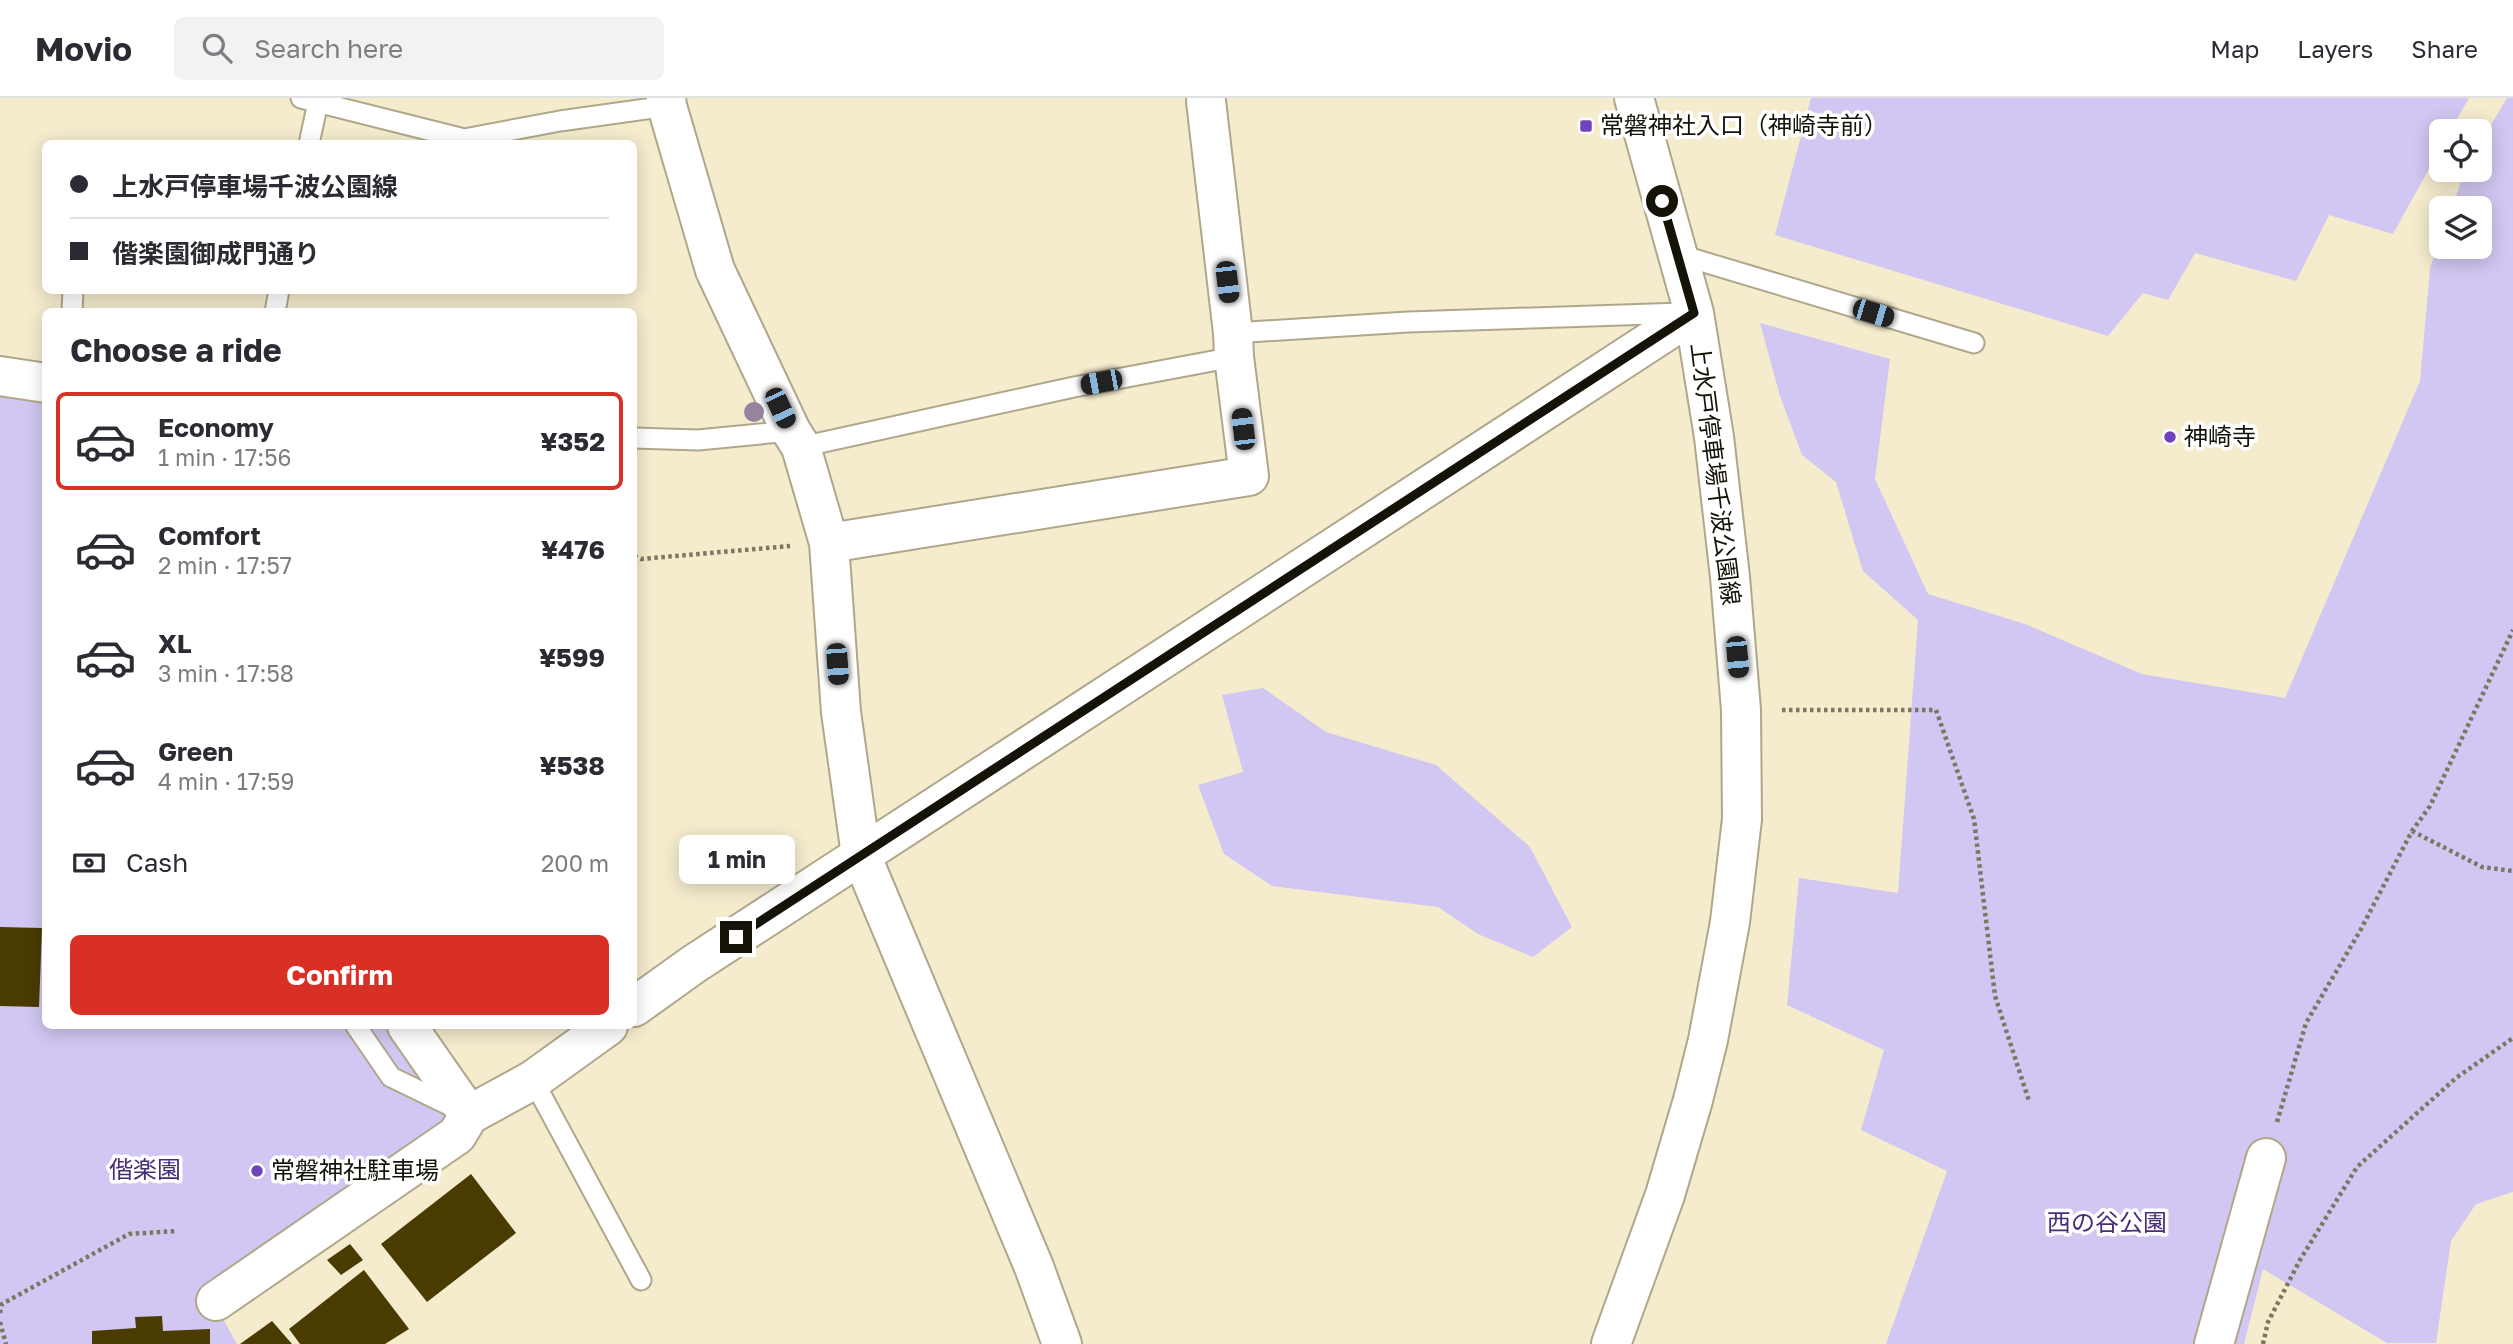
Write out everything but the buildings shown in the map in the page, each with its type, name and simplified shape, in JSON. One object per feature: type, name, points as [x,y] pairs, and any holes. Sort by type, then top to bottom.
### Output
[{"type":"street","name":"上水戸停車場千波公園線","points":[[1611,1344],[1665,1195],[1708,1040],[1730,922],[1742,819],[1741,710],[1716,450],[1694,313],[1634,98]]},
{"type":"street","points":[[829,543],[1249,476],[1206,99]]},
{"type":"street","points":[[666,102],[715,270],[796,439],[829,543],[841,712],[861,855],[1034,1268],[1062,1344]]},
{"type":"street","points":[[637,1005],[694,964],[1694,313]]},
{"type":"street","points":[[0,376],[42,382]]},
{"type":"street","points":[[409,1029],[469,1115]]},
{"type":"street","points":[[216,1301],[457,1135],[469,1115],[533,1080],[604,1029]]},
{"type":"street","points":[[2214,1344],[2266,1158]]},
{"type":"lane","points":[[309,140],[309,100],[464,139],[666,102]]},
{"type":"lane","points":[[1677,254],[1973,343]]},
{"type":"lane","points":[[637,438],[796,439],[1074,387],[1233,345],[1408,323],[1694,313]]},
{"type":"lane","points":[[358,1029],[391,1077],[469,1115]]},
{"type":"lane","points":[[533,1080],[641,1280]]},
{"type":"path","points":[[637,557],[829,543]]},
{"type":"path","points":[[2266,1158],[2306,1023],[2360,931],[2412,831],[2430,806],[2513,630]]},
{"type":"path","points":[[1741,710],[1936,710],[1974,819],[1995,996],[2029,1101]]},
{"type":"path","points":[[2412,831],[2482,867],[2513,871]]},
{"type":"path","points":[[2263,1344],[2269,1322],[2300,1260],[2357,1167],[2456,1078],[2513,1038]]},
{"type":"path","points":[[0,1313],[1,1304],[129,1234],[177,1231]]},
{"type":"path","points":[[0,1322],[6,1344]]},
{"type":"green space","points":[[1811,98],[2469,98],[2457,119],[2429,119],[2429,169],[2393,234],[2329,215],[2296,281],[2195,253],[2168,300],[2143,293],[2108,336],[1775,235]]},
{"type":"green space","name":"西の谷公園","points":[[2507,98],[2513,98],[2513,1192],[2476,1204],[2451,1241],[2436,1343],[2387,1343],[2263,1269],[2244,1344],[1886,1344],[1947,1171],[1861,1130],[1884,1050],[1787,1005],[1799,878],[1898,893],[1918,620],[1863,571],[1836,482],[1802,455],[1780,396],[1760,323],[1890,359],[1875,479],[1928,594],[2025,624],[2142,674],[2285,698],[2420,381],[2430,268],[2433,259],[2492,259],[2492,196],[2456,196],[2461,182],[2492,182],[2492,123]]},
{"type":"green space","name":"偕楽園","points":[[0,395],[42,401],[42,1029],[400,1029],[461,1116],[212,1299],[237,1344],[0,1344]]},
{"type":"green space","points":[[1263,688],[1326,732],[1436,765],[1530,847],[1572,927],[1533,957],[1478,934],[1438,907],[1272,886],[1224,854],[1198,785],[1243,772],[1222,695]]},
{"type":"place","name":"常磐神社入口（神崎寺前）","points":[[1586,126]]},
{"type":"place","name":"神崎寺","points":[[2170,437]]},
{"type":"place","name":"常磐神社駐車場","points":[[257,1171]]},
{"type":"route","points":[[736,937],[1694,313],[1662,201]]}]
